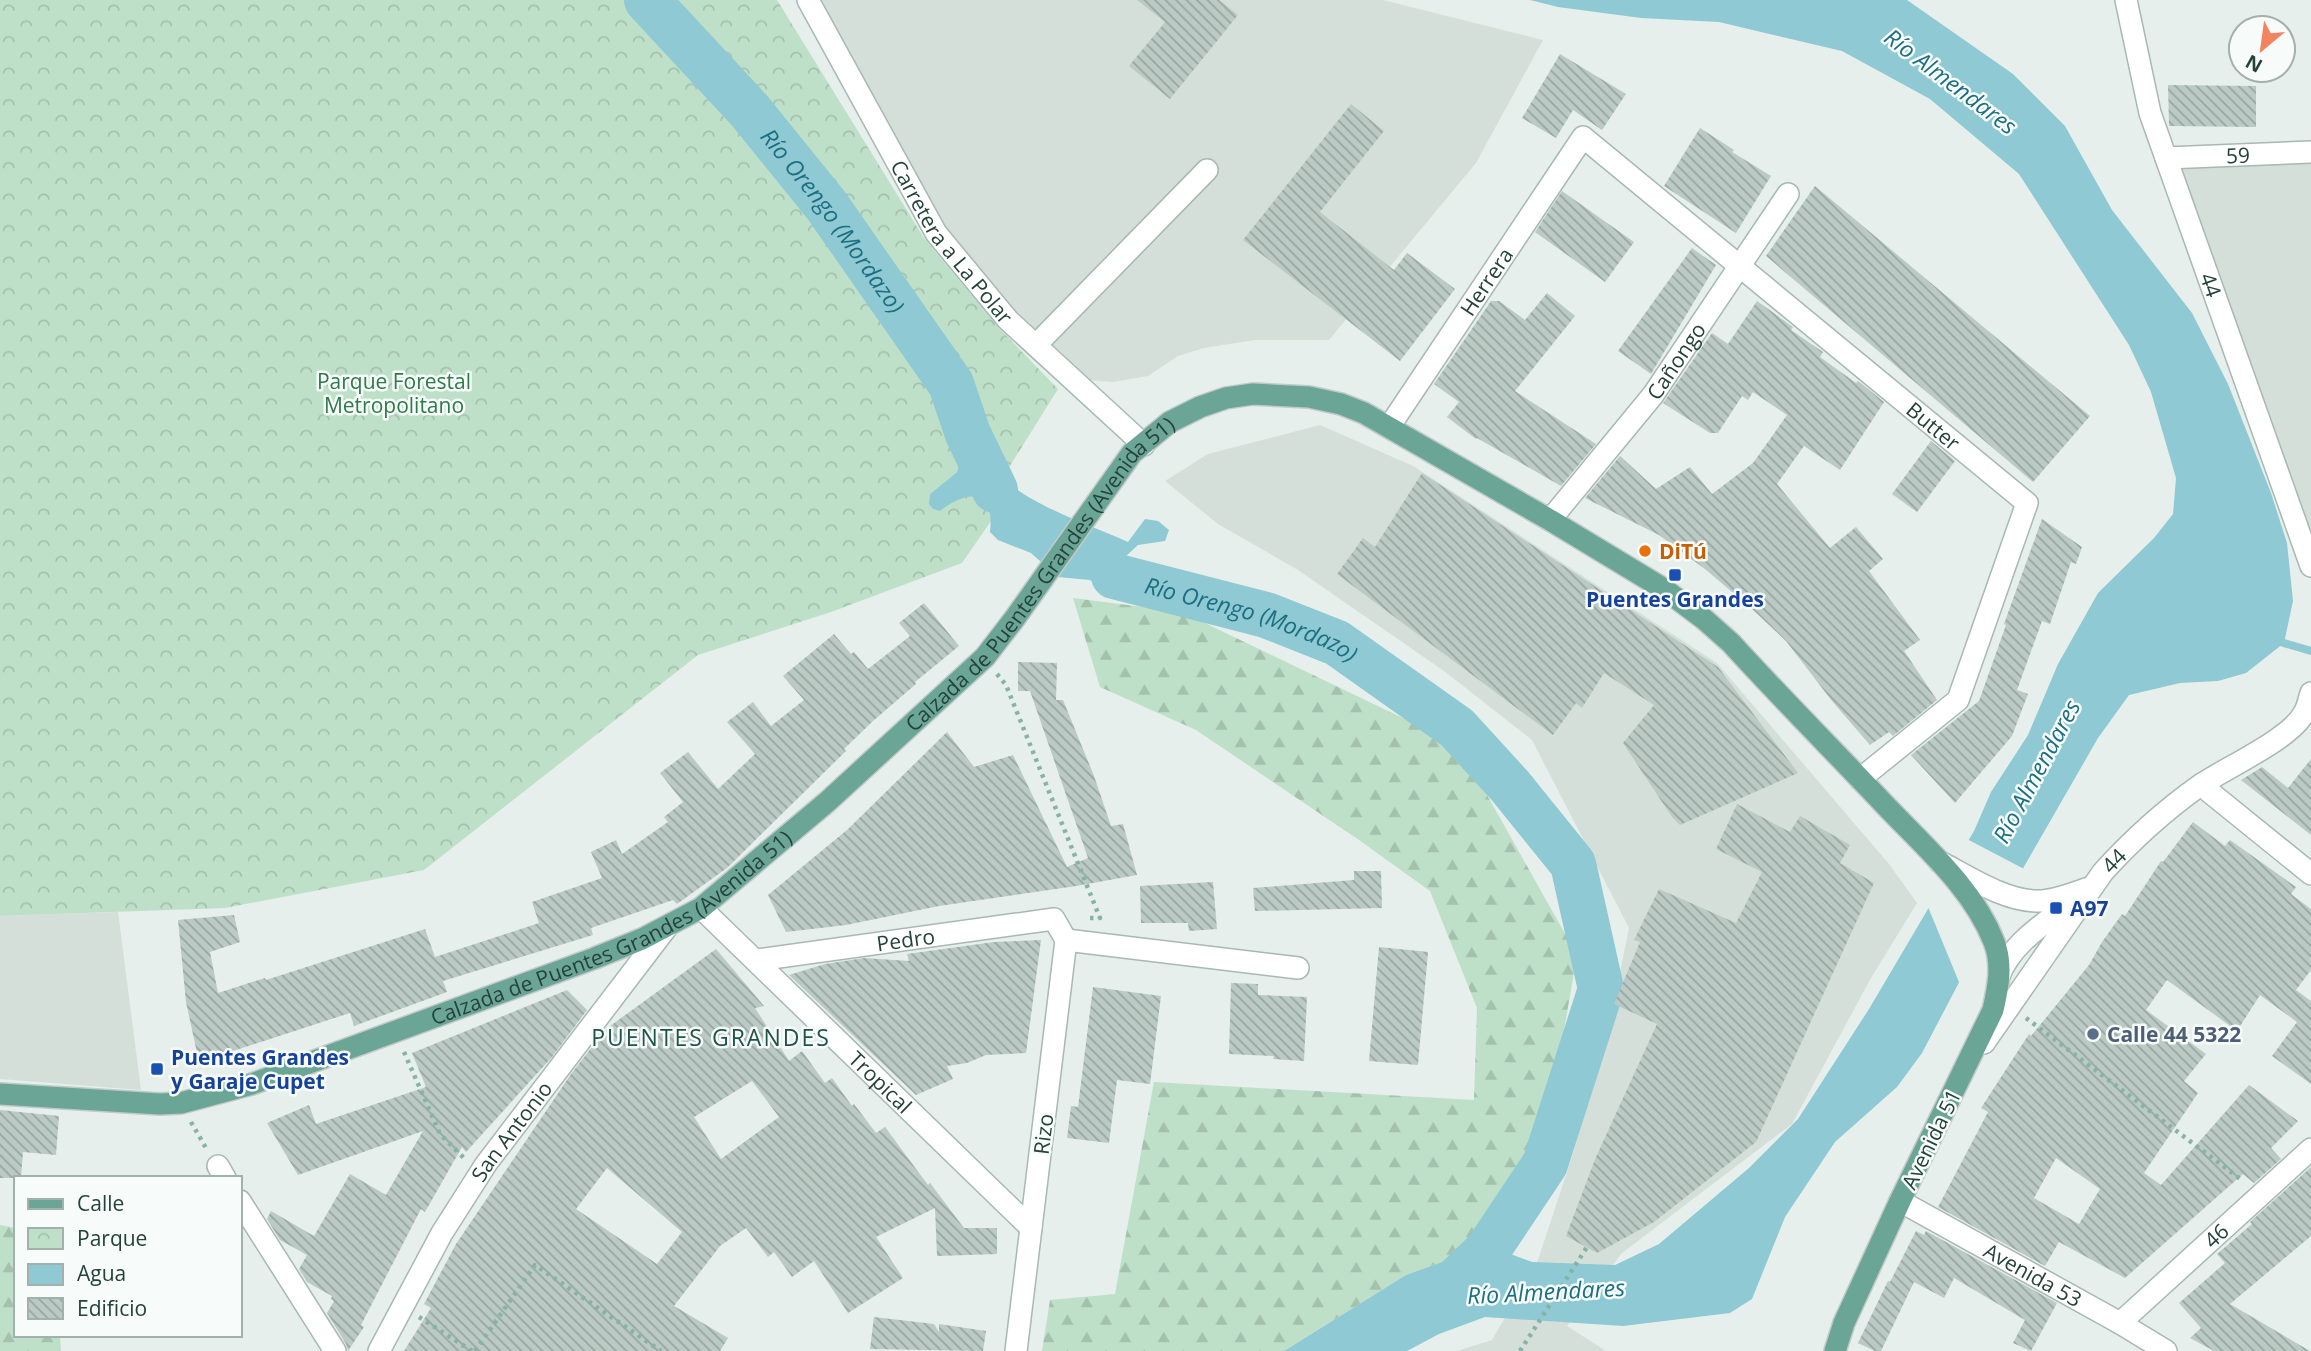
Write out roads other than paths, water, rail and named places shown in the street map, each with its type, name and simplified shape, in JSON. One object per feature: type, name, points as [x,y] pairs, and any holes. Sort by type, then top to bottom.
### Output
[{"type":"main road","name":"Calzada de Puentes Grandes (Avenida 51)","points":[[0,1094],[181,1103],[252,1084],[396,1032],[595,958],[667,927],[701,908],[827,802],[985,657],[1123,464],[1144,444],[1170,422],[1200,407],[1226,398],[1253,394],[1309,397],[1341,404],[1389,427],[1664,589],[1731,643],[1939,861],[1975,906],[1984,923]]},
{"type":"main road","name":"Avenida 51","points":[[1835,1351],[1843,1323],[1993,1010],[1998,976],[2009,945],[1984,923]]},
{"type":"street","name":"Carretera a La Polar","points":[[808,0],[936,233],[1008,320],[1144,444]]},
{"type":"street","name":"44","points":[[2126,0],[2150,113],[2311,566]]},
{"type":"street","name":"Butter","points":[[1583,137],[2026,503],[1958,700],[1860,779]]},
{"type":"street","name":"Herrera","points":[[1389,427],[1583,137]]},
{"type":"street","name":"59","points":[[2166,158],[2311,152]]},
{"type":"street","points":[[1036,345],[1207,170]]},
{"type":"street","name":"Cañongo","points":[[1550,520],[1653,395],[1788,194]]},
{"type":"street","name":"44","points":[[1961,1077],[2096,880],[2134,840],[2201,785],[2279,738],[2304,715],[2311,692]]},
{"type":"street","points":[[2201,785],[2311,874]]},
{"type":"street","points":[[1939,861],[1992,888],[2037,902],[2096,880]]},
{"type":"street","points":[[2009,945],[2096,880]]},
{"type":"street","name":"Tropical","points":[[701,908],[1031,1228]]},
{"type":"street","name":"Pedro","points":[[757,960],[1054,919],[1066,940]]},
{"type":"street","name":"San Antonio","points":[[379,1351],[442,1233],[480,1174],[667,927]]},
{"type":"street","points":[[2009,945],[2059,935]]},
{"type":"street","points":[[1066,940],[1298,968]]},
{"type":"street","name":"Rizo","points":[[1016,1351],[1066,940]]},
{"type":"street","name":"46","points":[[2120,1323],[2311,1149]]},
{"type":"street","name":"Avenida 53","points":[[1900,1201],[2166,1351]]},
{"type":"street","points":[[242,1204],[335,1351]]},
{"type":"water","name":"Río Almendares","points":[[1530,0],[1907,0],[2013,74],[2065,126],[2112,210],[2192,313],[2228,384],[2271,493],[2287,543],[2293,601],[2284,643],[2246,673],[2218,681],[2180,683],[2129,695],[2098,738],[1975,952],[1922,1053],[1897,1087],[1835,1142],[1785,1217],[1752,1299],[1730,1313],[1623,1326],[1485,1317],[1439,1334],[1407,1351],[1284,1351],[1406,1275],[1464,1254],[1487,1251],[1513,1255],[1532,1262],[1615,1265],[1659,1244],[1749,1168],[1798,1119],[1869,1009],[1974,831],[1991,792],[2028,735],[2058,664],[2098,593],[2154,538],[2173,514],[2176,478],[2151,392],[2129,345],[2019,174],[1930,99],[1842,51],[1719,22],[1641,18],[1558,7]]},
{"type":"water","points":[[968,434],[1010,484],[1050,509],[1128,542],[1145,519],[1158,521],[1169,530],[1165,541],[1138,545],[1125,557],[1125,563],[1137,564],[1153,577],[1174,576],[1174,593],[1170,607],[1116,600],[1090,580],[1058,577],[1031,553],[998,540],[990,532],[988,507],[977,497],[960,499],[940,511],[933,509],[929,504],[930,494],[957,472]]},
{"type":"waterway","name":"Río Orengo (Mordazo)","points":[[647,0],[749,110],[826,205],[951,384],[968,434],[995,490]]},
{"type":"waterway","name":"Río Orengo (Mordazo)","points":[[1114,576],[1266,615],[1337,643],[1457,728],[1510,786],[1573,864],[1601,989],[1545,1164],[1487,1251],[1442,1294]]},
{"type":"waterway","points":[[2277,641],[2311,651]]},
{"type":"place","name":"DiTú","points":[[1645,551]]},
{"type":"place","name":"Puentes Grandes","points":[[1675,575]]},
{"type":"place","name":"A97","points":[[2056,908]]},
{"type":"place","name":"Calle 44 5322","points":[[2093,1034]]},
{"type":"place","name":"Puentes Grandes y Garaje Cupet","points":[[157,1069]]},
{"type":"district","name":"PUENTES GRANDES","points":[[711,1037]]},
{"type":"park label","name":"Parque Forestal Metropolitano","points":[[394,393]]}]
